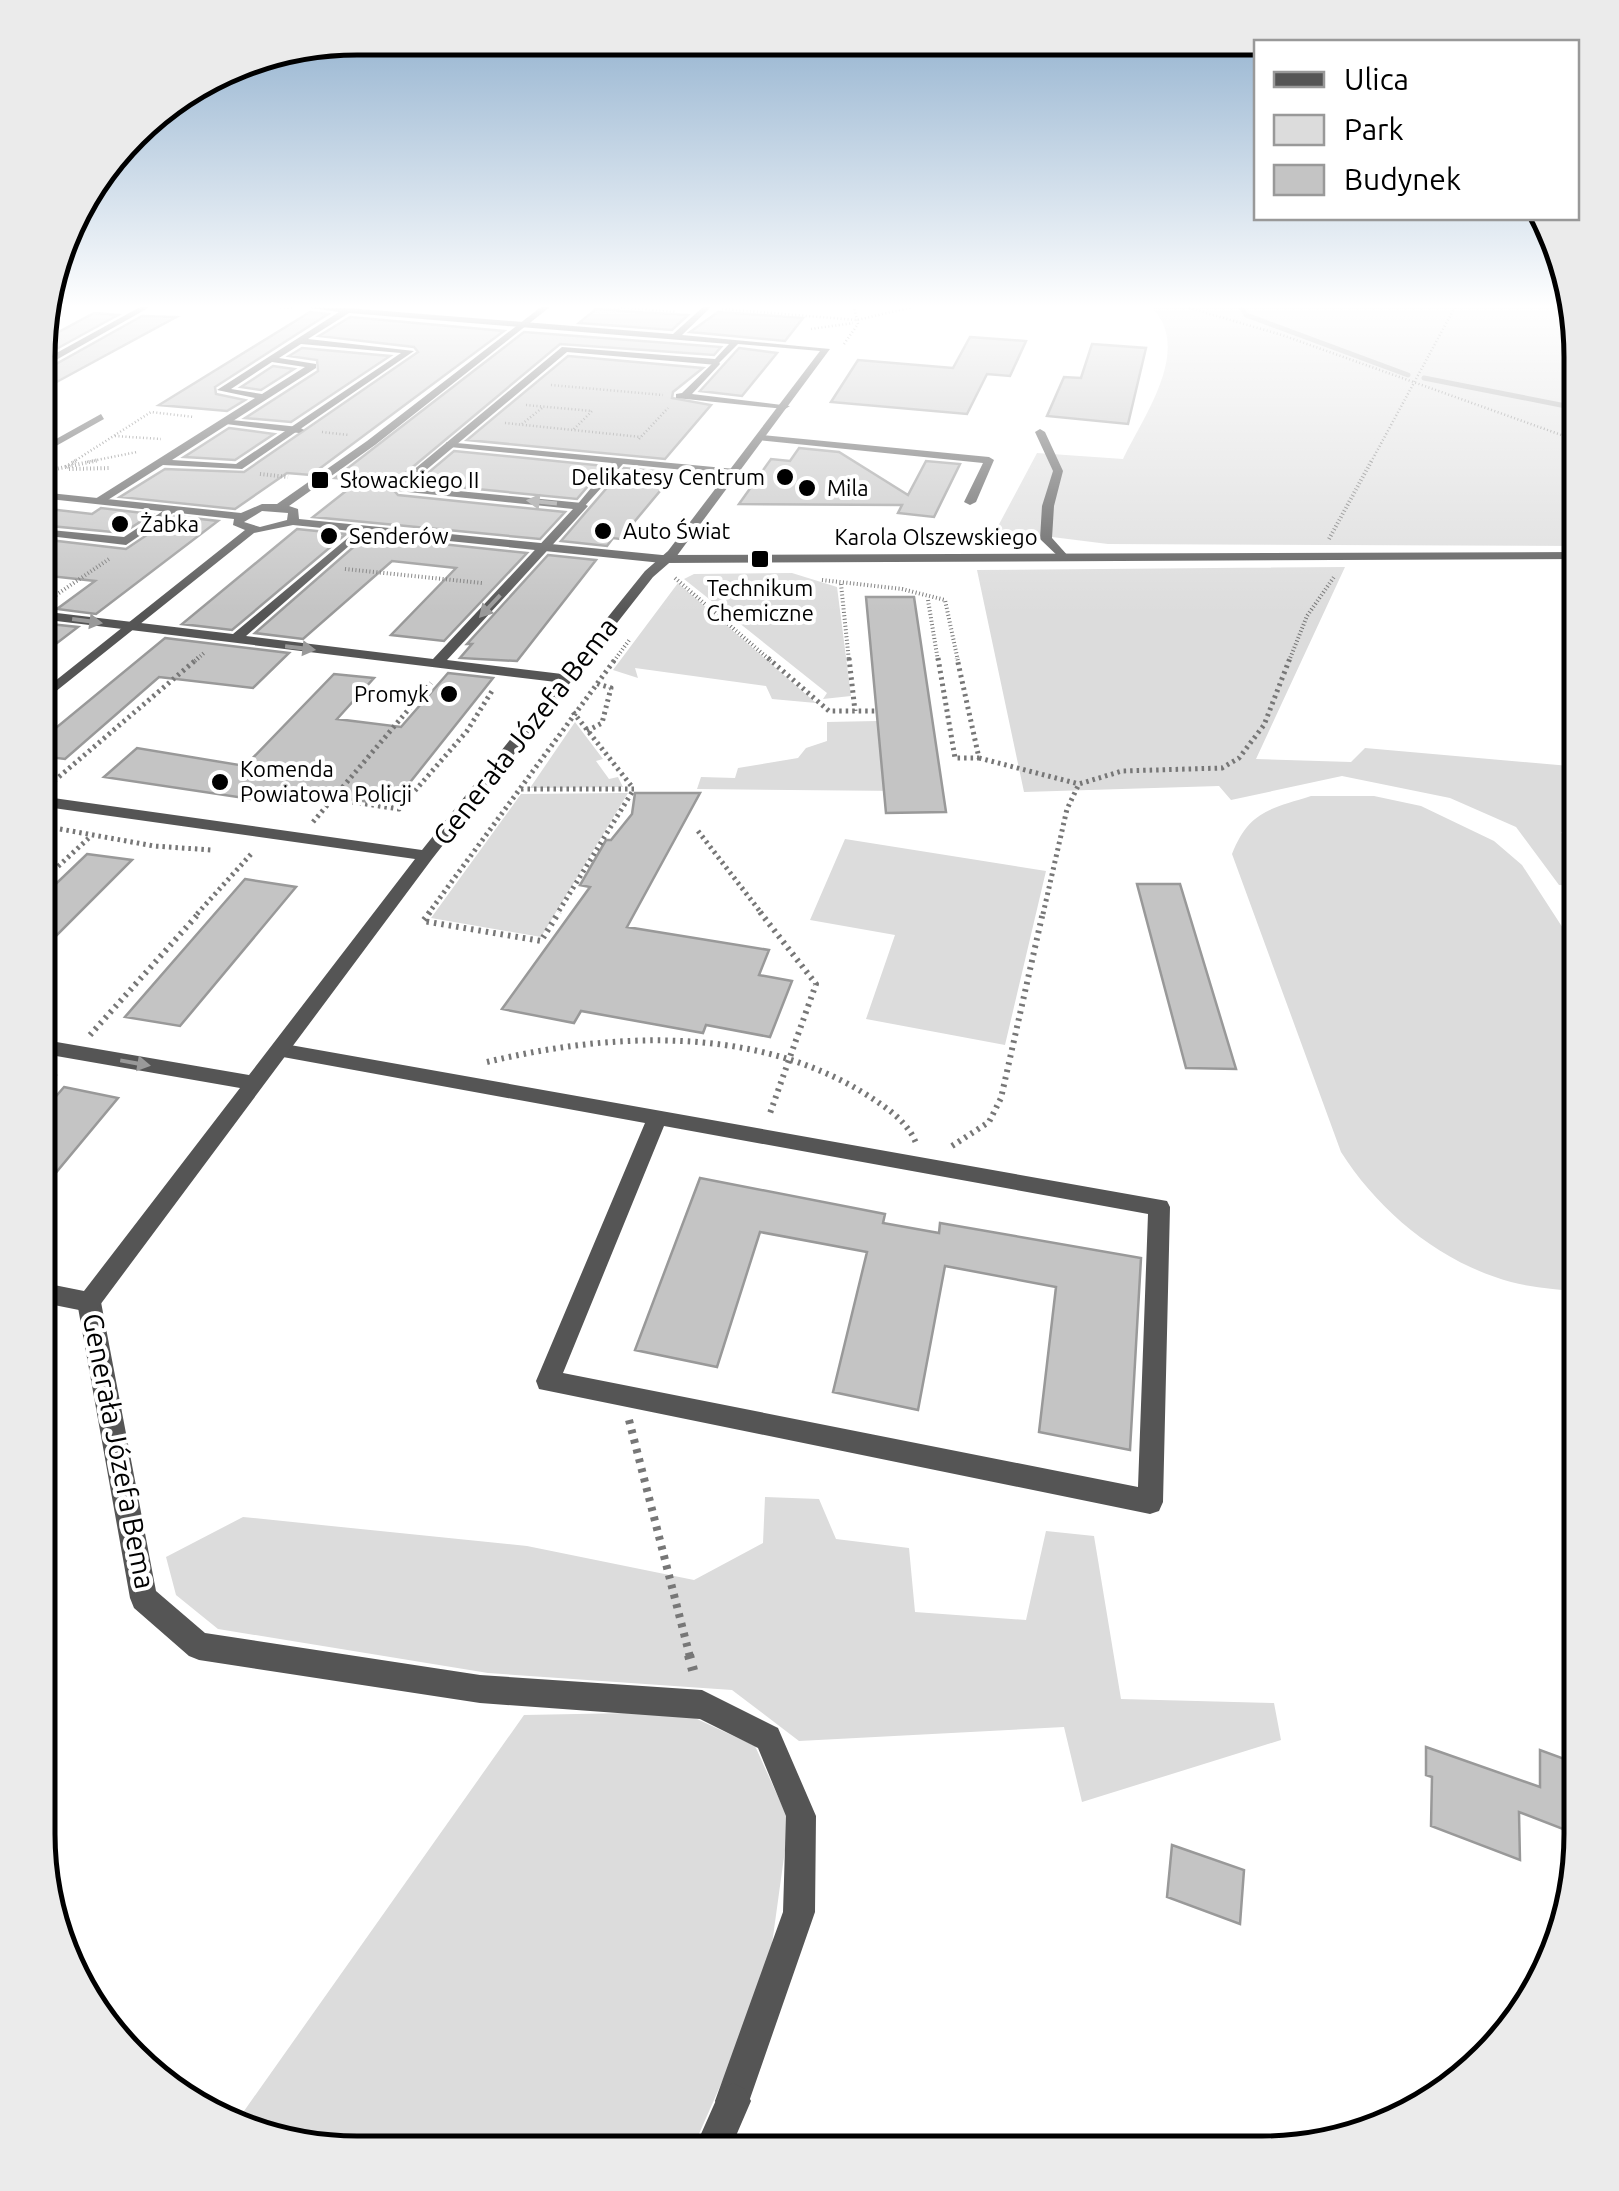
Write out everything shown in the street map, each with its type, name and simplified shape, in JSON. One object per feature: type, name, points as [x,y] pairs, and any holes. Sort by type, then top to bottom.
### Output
[{"type":"street","points":[[99,501],[246,409]]},
{"type":"street","points":[[158,464],[238,468],[328,409]]},
{"type":"street","points":[[55,496],[241,516],[280,507],[414,409]]},
{"type":"street","points":[[398,488],[492,409]]},
{"type":"street","name":"Generała Józefa Bema","points":[[719,2136],[799,1912],[801,1816],[768,1738],[702,1704],[480,1689],[199,1646],[144,1598],[89,1302],[426,856],[662,558],[672,554],[782,409]]},
{"type":"street","points":[[55,443],[101,416]]},
{"type":"street","points":[[226,422],[299,430]]},
{"type":"street","points":[[1040,432],[1058,470],[1048,506],[1046,539],[1064,557]]},
{"type":"street","points":[[762,438],[989,460],[970,502]]},
{"type":"street","points":[[450,444],[735,472]]},
{"type":"street","points":[[441,664],[619,460]]},
{"type":"street","points":[[398,488],[582,506]]},
{"type":"street","points":[[280,507],[297,514],[293,522]]},
{"type":"street","points":[[55,534],[126,541],[173,509]]},
{"type":"street","points":[[55,689],[250,530],[236,523],[241,516]]},
{"type":"street","name":"Karola Olszewskiego","points":[[250,530],[278,528],[293,522],[662,558],[1564,556]]},
{"type":"street","points":[[227,640],[362,529]]},
{"type":"street","points":[[55,613],[134,628],[566,679]]},
{"type":"street","points":[[55,799],[426,856]]},
{"type":"street","points":[[55,1049],[253,1084]]},
{"type":"street","points":[[279,1050],[1160,1207],[1150,1502],[548,1381],[657,1118]]},
{"type":"street","points":[[55,1295],[89,1302]]},
{"type":"path","points":[[522,424],[540,409]]},
{"type":"path","points":[[536,413],[553,409]]},
{"type":"path","points":[[569,409],[592,412],[573,430]]},
{"type":"path","points":[[619,460],[668,409]]},
{"type":"path","points":[[1324,548],[1399,409]]},
{"type":"path","points":[[1474,409],[1564,437]]},
{"type":"path","points":[[576,410],[584,420]]},
{"type":"path","points":[[66,467],[152,412],[203,418]]},
{"type":"path","points":[[530,417],[541,426]]},
{"type":"path","points":[[479,420],[641,436]]},
{"type":"path","points":[[551,427],[584,420]]},
{"type":"path","points":[[115,436],[166,440]]},
{"type":"path","points":[[57,469],[141,452]]},
{"type":"path","points":[[57,469],[158,464]]},
{"type":"path","points":[[344,482],[398,488]]},
{"type":"path","points":[[55,599],[119,551]]},
{"type":"path","points":[[928,600],[955,758],[979,758],[1079,784],[1122,771],[1222,768],[1236,762],[1249,748],[1269,712],[1301,627],[1344,554]]},
{"type":"path","points":[[838,558],[855,711]]},
{"type":"path","points":[[319,566],[508,586]]},
{"type":"path","points":[[649,574],[676,578],[829,711],[876,711]]},
{"type":"path","points":[[842,586],[918,592],[928,600],[945,600],[979,758]]},
{"type":"path","points":[[55,784],[227,640]]},
{"type":"path","points":[[300,838],[441,664]]},
{"type":"path","points":[[332,799],[400,809],[466,732],[504,672]]},
{"type":"path","points":[[601,677],[572,710],[521,790],[422,921],[541,941],[634,790]]},
{"type":"path","points":[[587,731],[602,723],[611,694],[610,688],[593,683]]},
{"type":"path","points":[[572,710],[634,790]]},
{"type":"path","points":[[464,1083],[479,1065],[584,1043],[675,1042],[791,1060],[863,1090],[911,1128],[922,1165],[989,1122],[1002,1098],[1068,809],[1079,784]]},
{"type":"path","points":[[521,790],[634,790]]},
{"type":"path","points":[[698,832],[816,984],[761,1136]]},
{"type":"path","points":[[55,869],[92,835]]},
{"type":"path","points":[[55,1074],[252,853]]},
{"type":"path","points":[[622,1396],[702,1704]]},
{"type":"green space","points":[[1149,409],[1564,409],[1564,546],[1108,544],[996,530],[1037,453],[1123,459]]},
{"type":"green space","points":[[1345,567],[1256,759],[1351,762],[1365,748],[1564,765],[1564,885],[1559,885],[1516,827],[1450,798],[1342,776],[1231,800],[1219,786],[1024,792],[977,570]]},
{"type":"green space","points":[[792,573],[837,587],[851,696],[823,699],[827,693],[684,579],[694,574]]},
{"type":"green space","points":[[678,583],[816,703],[772,699],[766,686],[635,668],[638,678],[613,670]]},
{"type":"green space","points":[[877,721],[882,776],[901,776],[903,791],[697,789],[701,777],[735,778],[738,768],[798,758],[806,748],[827,741],[827,722]]},
{"type":"green space","points":[[575,722],[603,759],[596,761],[609,779],[618,777],[623,787],[530,788]]},
{"type":"green space","points":[[628,793],[541,937],[431,918],[521,794]]},
{"type":"green space","points":[[1311,796],[1374,796],[1421,806],[1494,841],[1522,865],[1564,929],[1563,1290],[1511,1282],[1436,1248],[1374,1195],[1341,1152],[1232,854],[1254,820],[1272,809]]},
{"type":"green space","points":[[845,839],[1046,871],[1005,1045],[866,1019],[895,935],[810,920]]},
{"type":"green space","points":[[765,1497],[819,1499],[836,1539],[909,1548],[915,1612],[1026,1620],[1046,1531],[1094,1536],[1121,1699],[1274,1703],[1281,1740],[1082,1802],[1064,1727],[799,1741],[732,1690],[488,1673],[218,1629],[176,1595],[166,1557],[243,1517],[527,1546],[694,1580],[763,1543]]},
{"type":"green space","points":[[682,1712],[755,1746],[789,1821],[767,1980],[698,2136],[357,2136],[279,2126],[242,2113],[524,1715]]},
{"type":"building","points":[[259,409],[310,409],[291,422],[245,418]]},
{"type":"building","points":[[335,409],[399,409],[311,475],[287,473],[235,509],[120,497],[165,469],[244,472]]},
{"type":"building","points":[[424,409],[482,409],[390,486],[398,495],[565,512],[540,539],[313,517],[360,480],[335,478]]},
{"type":"building","points":[[504,409],[707,409],[665,459],[467,440]]},
{"type":"building","points":[[913,409],[969,409],[967,414]]},
{"type":"building","points":[[1050,409],[1131,409],[1128,424],[1047,416]]},
{"type":"building","points":[[229,428],[274,434],[235,460],[184,457]]},
{"type":"building","points":[[799,448],[839,452],[908,495],[926,461],[960,464],[934,517],[898,513],[902,505],[739,504],[771,459],[790,461]]},
{"type":"building","points":[[454,451],[605,466],[577,499],[416,483]]},
{"type":"building","points":[[624,468],[675,473],[620,539],[613,538],[607,546],[561,541]]},
{"type":"building","points":[[101,508],[152,514],[123,533],[55,526],[55,510],[92,514]]},
{"type":"building","points":[[175,516],[218,521],[96,614],[57,609],[95,581],[55,577],[55,541],[126,549]]},
{"type":"building","points":[[297,529],[346,534],[232,630],[182,624]]},
{"type":"building","points":[[366,536],[527,553],[444,641],[391,635],[456,568],[392,561],[303,639],[255,633]]},
{"type":"building","points":[[548,555],[596,560],[517,661],[460,658],[472,644],[467,644]]},
{"type":"building","points":[[866,597],[914,597],[946,812],[886,813]]},
{"type":"building","points":[[55,625],[78,627],[55,645]]},
{"type":"building","points":[[165,638],[289,653],[253,688],[159,677],[65,759],[55,758],[55,729]]},
{"type":"building","points":[[448,673],[493,678],[392,805],[296,792],[285,804],[104,777],[137,748],[245,766],[334,674],[374,678],[337,719],[401,727]]},
{"type":"building","points":[[635,793],[700,793],[627,927],[769,950],[759,975],[792,981],[770,1037],[706,1025],[703,1033],[581,1011],[574,1023],[502,1009],[590,887],[580,885],[606,840],[611,840],[632,814]]},
{"type":"building","points":[[87,854],[132,860],[55,937],[55,885]]},
{"type":"building","points":[[245,879],[296,887],[180,1026],[125,1017]]},
{"type":"building","points":[[1137,884],[1180,884],[1236,1069],[1186,1068]]},
{"type":"building","points":[[64,1087],[118,1098],[55,1174],[55,1097]]},
{"type":"building","points":[[700,1178],[885,1214],[883,1223],[939,1233],[940,1223],[1141,1258],[1130,1450],[1039,1432],[1056,1287],[945,1266],[918,1410],[833,1392],[867,1252],[760,1232],[717,1367],[635,1350]]},
{"type":"building","points":[[1426,1747],[1540,1787],[1540,1750],[1563,1758],[1563,1829],[1519,1812],[1520,1860],[1431,1826],[1432,1777],[1426,1775]]},
{"type":"building","points":[[1172,1845],[1244,1870],[1240,1924],[1167,1897]]},
{"type":"place","name":"Delikatesy Centrum","points":[[785,477]]},
{"type":"place","name":"Słowackiego II","points":[[320,480]]},
{"type":"place","name":"Mila","points":[[807,488]]},
{"type":"place","name":"Żabka","points":[[120,524]]},
{"type":"place","name":"Auto Świat","points":[[603,531]]},
{"type":"place","name":"Senderów","points":[[329,536]]},
{"type":"place","name":"Technikum Chemiczne","points":[[760,559]]},
{"type":"place","name":"Promyk","points":[[449,694]]},
{"type":"place","name":"Komenda Powiatowa Policji","points":[[220,782]]}]
